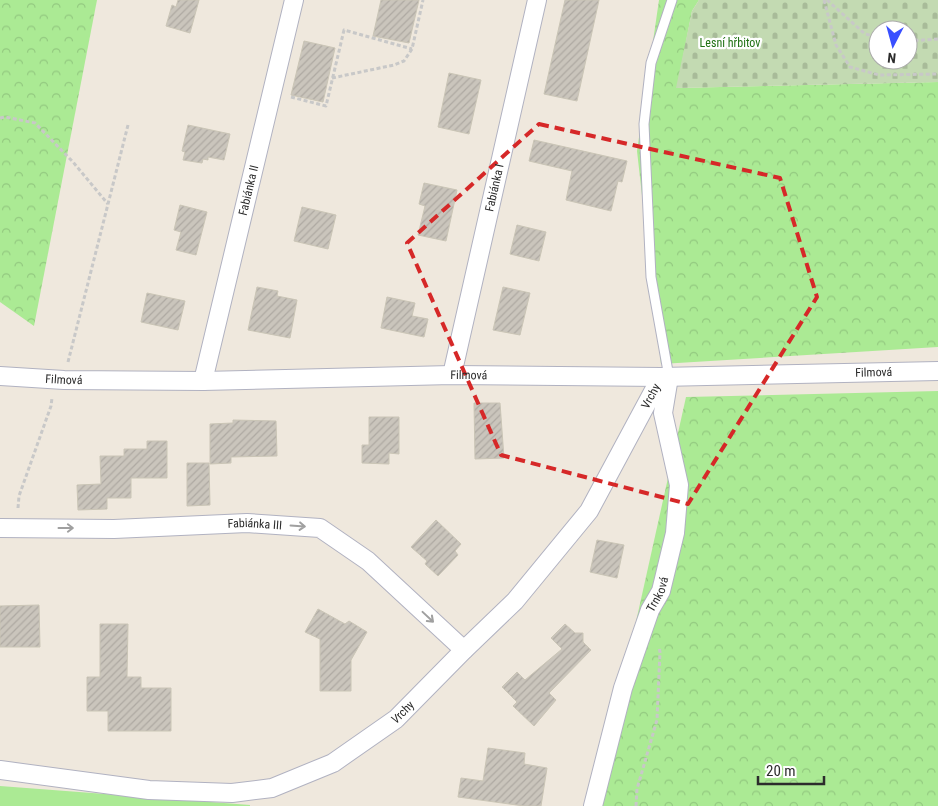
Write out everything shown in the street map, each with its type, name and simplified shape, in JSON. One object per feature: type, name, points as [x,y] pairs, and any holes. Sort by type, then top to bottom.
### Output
[{"type":"street","name":"Fabiánka II","points":[[203,382],[294,0]]},
{"type":"street","name":"Fabiánka I","points":[[452,375],[537,0]]},
{"type":"street","name":"Filmová","points":[[0,376],[64,380],[203,382],[452,375],[665,377],[938,371]]},
{"type":"street","name":"Vrchy","points":[[0,770],[149,790],[232,793],[272,788],[333,763],[396,719],[464,650],[515,602],[589,511],[665,377]]},
{"type":"street","name":"Trnková","points":[[593,806],[623,688],[650,610],[661,591],[675,533],[679,485],[663,413],[665,377]]},
{"type":"street","name":"Fabiánka III","points":[[9,528],[114,529],[247,522],[320,528],[368,561],[464,650]]},
{"type":"lane","points":[[665,377],[651,277],[644,124],[651,62],[672,0]]},
{"type":"path","points":[[332,78],[394,65],[404,61],[412,49],[424,0]]},
{"type":"path","points":[[825,0],[868,35]]},
{"type":"path","points":[[825,0],[836,46],[850,67],[879,75],[938,74]]},
{"type":"path","points":[[290,97],[326,106],[344,30],[412,49]]},
{"type":"path","points":[[918,40],[938,39]]},
{"type":"path","points":[[0,118],[5,117],[35,123],[73,162],[108,204]]},
{"type":"path","points":[[9,528],[18,496],[51,406],[52,391],[64,380],[128,125]]},
{"type":"path","points":[[636,806],[637,789],[657,720],[660,652],[658,644]]},
{"type":"highlighted area","points":[[539,124],[780,178],[817,297],[688,504],[501,455],[407,243]]},
{"type":"green space","points":[[0,0],[97,0],[34,326],[0,302]]},
{"type":"green space","points":[[659,0],[699,0],[692,11],[677,88],[938,82],[938,347],[661,364],[637,151]]},
{"type":"green space","name":"Lesní hřbitov","points":[[699,0],[938,0],[938,82],[676,88],[692,11]]},
{"type":"green space","points":[[938,391],[938,806],[595,806],[686,397]]},
{"type":"green space","points":[[0,786],[250,805],[250,806],[0,806]]},
{"type":"building","points":[[178,0],[199,0],[190,33],[166,26],[172,5],[176,7]]},
{"type":"building","points":[[381,0],[419,0],[409,43],[373,36]]},
{"type":"building","points":[[565,0],[599,0],[577,101],[544,94]]},
{"type":"building","points":[[304,41],[335,48],[323,102],[291,95]]},
{"type":"building","points":[[449,73],[481,80],[469,134],[438,127]]},
{"type":"building","points":[[188,125],[230,134],[224,160],[208,157],[208,160],[203,159],[202,163],[183,160],[185,152],[182,151]]},
{"type":"building","points":[[534,140],[627,161],[622,182],[618,181],[611,211],[566,200],[572,171],[529,161]]},
{"type":"building","points":[[424,183],[457,190],[446,241],[418,235],[425,206],[419,204]]},
{"type":"building","points":[[180,205],[207,212],[196,255],[176,250],[181,232],[174,230]]},
{"type":"building","points":[[302,207],[336,215],[328,249],[294,241]]},
{"type":"building","points":[[517,225],[546,232],[539,261],[510,254]]},
{"type":"building","points":[[257,287],[278,291],[277,296],[297,300],[290,338],[248,330]]},
{"type":"building","points":[[503,287],[530,293],[520,335],[493,330]]},
{"type":"building","points":[[147,293],[185,301],[178,330],[141,322]]},
{"type":"building","points":[[387,297],[415,303],[412,316],[428,319],[424,337],[381,328]]},
{"type":"building","points":[[474,403],[500,403],[504,458],[475,459]]},
{"type":"building","points":[[369,417],[399,417],[399,454],[389,453],[389,464],[362,463],[362,445],[369,445]]},
{"type":"building","points":[[233,420],[276,421],[277,456],[231,457],[231,463],[210,464],[210,424],[233,423]]},
{"type":"building","points":[[147,441],[167,441],[167,478],[131,478],[131,498],[107,498],[107,509],[78,510],[77,485],[101,484],[100,456],[124,456],[124,449],[147,449]]},
{"type":"building","points":[[187,463],[209,463],[210,505],[187,506]]},
{"type":"building","points":[[436,520],[461,544],[455,551],[458,555],[438,576],[425,564],[427,561],[411,547]]},
{"type":"building","points":[[597,540],[624,545],[617,578],[590,572]]},
{"type":"building","points":[[39,605],[40,647],[0,647],[0,606]]},
{"type":"building","points":[[318,609],[345,624],[349,621],[367,632],[351,660],[351,691],[320,691],[320,639],[305,632]]},
{"type":"building","points":[[100,624],[128,624],[127,677],[141,677],[141,688],[171,688],[171,731],[108,731],[108,711],[87,711],[87,677],[100,677]]},
{"type":"building","points":[[565,624],[575,633],[583,633],[583,642],[591,650],[549,693],[556,700],[534,726],[513,706],[517,702],[502,687],[517,672],[525,680],[562,649],[551,638]]},
{"type":"building","points":[[488,748],[525,753],[524,764],[547,768],[541,806],[524,806],[458,797],[461,778],[483,781]]}]
